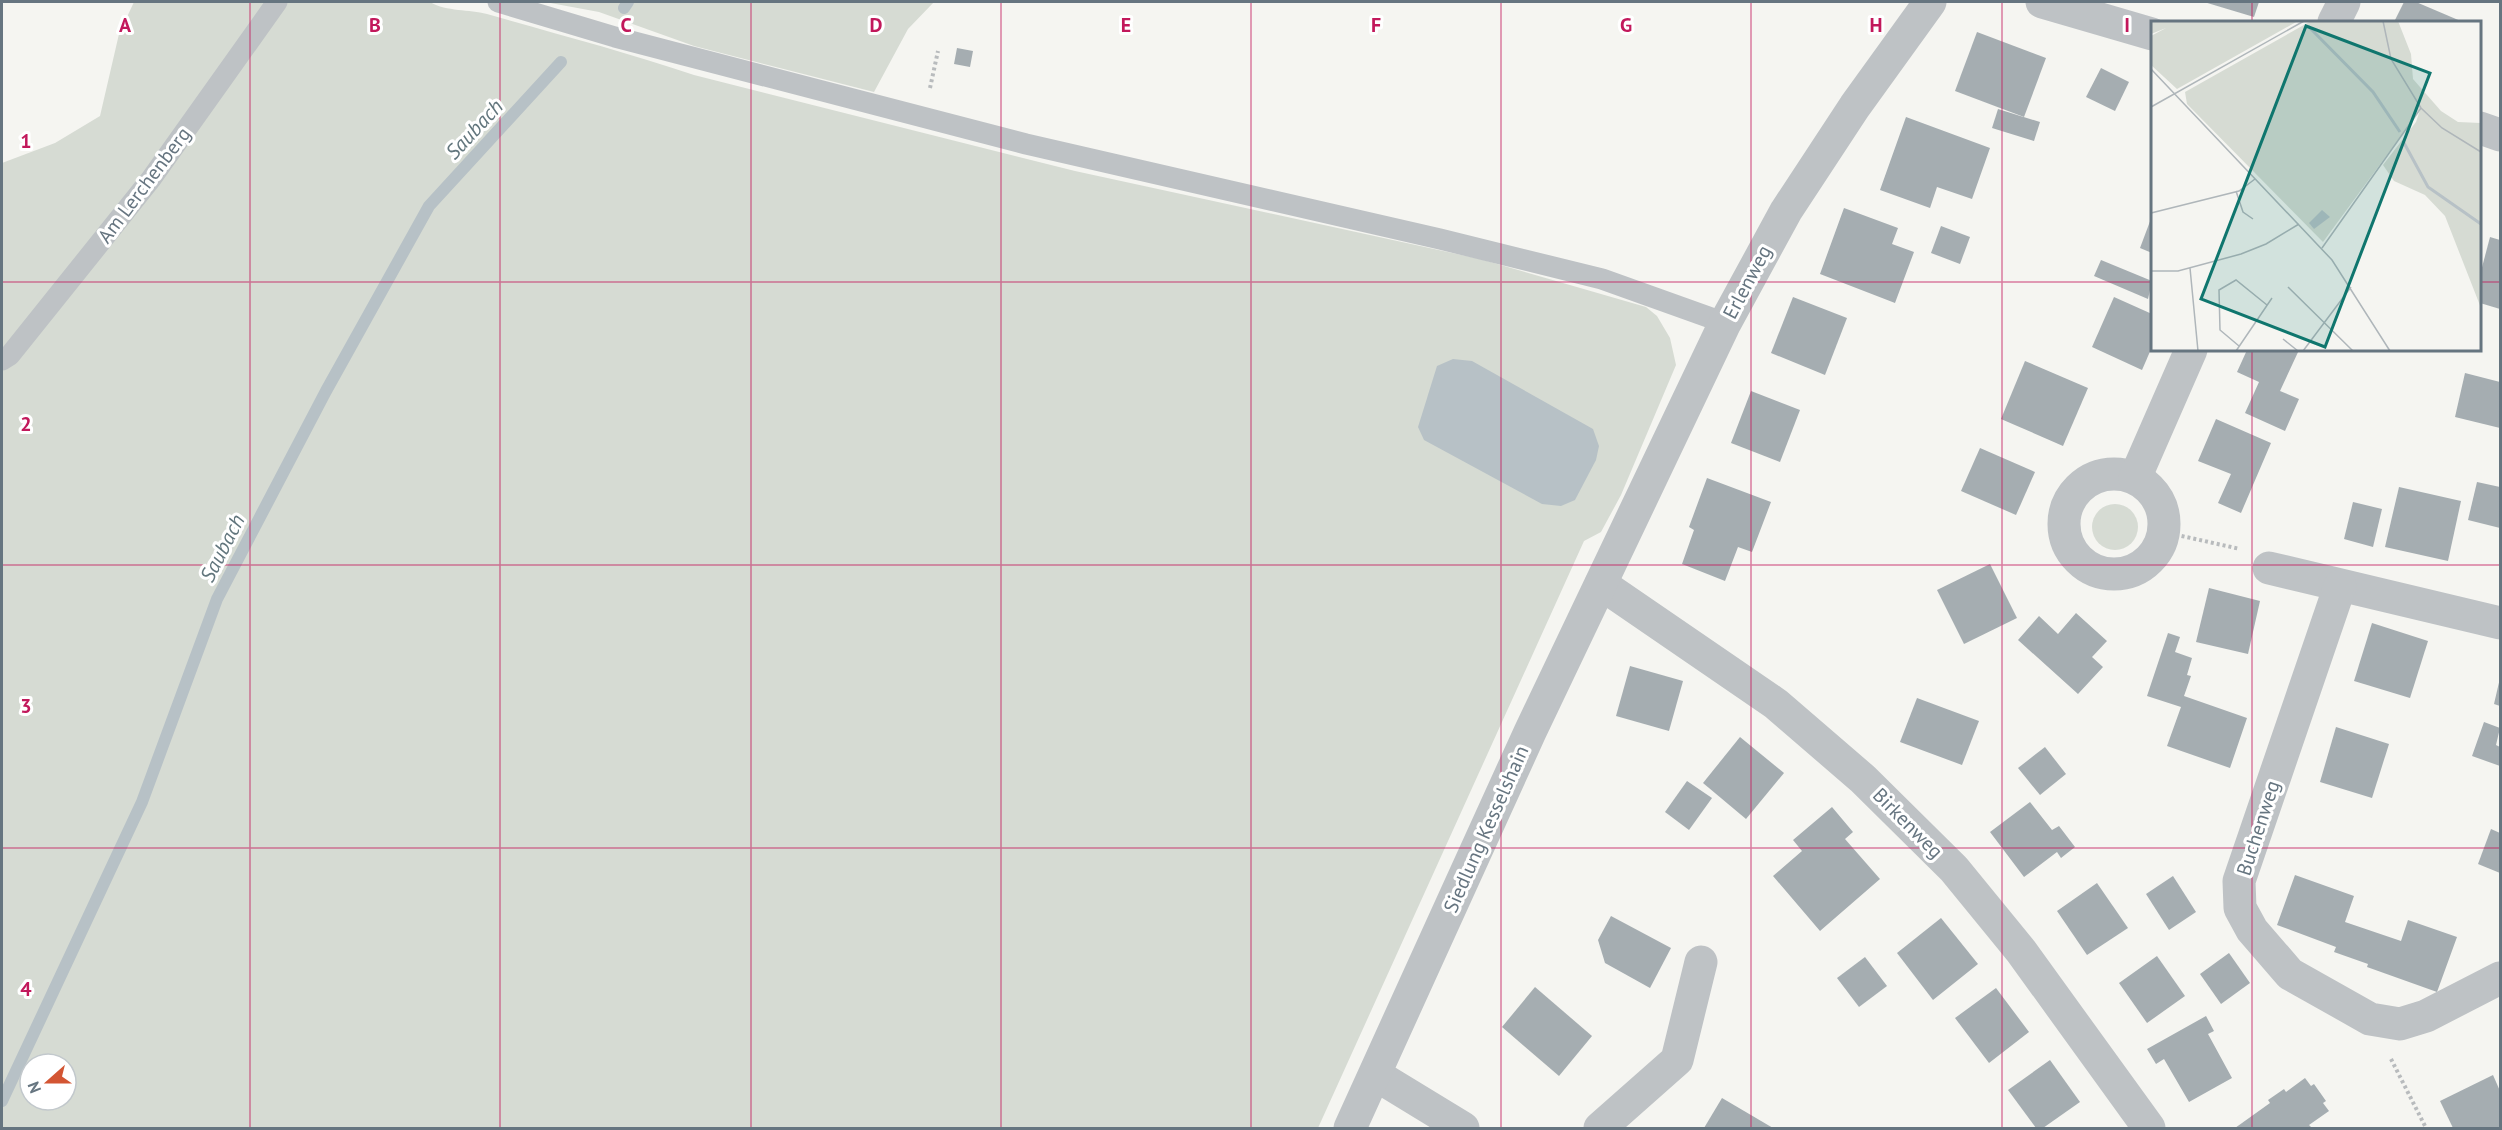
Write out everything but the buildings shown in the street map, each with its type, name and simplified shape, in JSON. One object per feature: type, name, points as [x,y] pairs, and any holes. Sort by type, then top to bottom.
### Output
[{"type":"street","name":"Erlenweg","points":[[1601,584],[1725,323],[1785,212],[1855,106],[1929,2]]},
{"type":"street","points":[[2042,2],[2151,34]]},
{"type":"street","points":[[2334,21],[2344,2]]},
{"type":"street","points":[[2481,128],[2500,135]]},
{"type":"street","points":[[2135,478],[2191,351]]},
{"type":"street","points":[[2119,474],[2135,478],[2149,487],[2159,500],[2164,516],[2164,532],[2159,548],[2149,561],[2135,570],[2119,574],[2102,573],[2087,566],[2075,555],[2067,540],[2064,524],[2067,508],[2075,493],[2087,482],[2103,475],[2119,474]]},
{"type":"street","points":[[2269,568],[2500,623]]},
{"type":"street","name":"Siedlung Kesselshain","points":[[1350,1128],[1530,732],[1601,584]]},
{"type":"street","name":"Birkenweg","points":[[1601,584],[1776,704],[1863,779],[1938,853],[1954,869],[2021,951],[2149,1128]]},
{"type":"street","name":"Buchenweg","points":[[2340,586],[2239,881],[2240,908],[2252,930],[2290,974],[2370,1019],[2400,1024],[2426,1016],[2500,978]]},
{"type":"street","points":[[1600,1128],[1677,1060],[1701,962]]},
{"type":"street","points":[[1376,1075],[1463,1128]]},
{"type":"lane","name":"Am Lerchenberg","points":[[2,360],[10,355],[151,179],[277,2]]},
{"type":"lane","points":[[498,2],[615,37],[1026,144],[1602,279],[1725,323]]},
{"type":"path","points":[[925,118],[938,51]]},
{"type":"path","points":[[2164,532],[2270,556],[2269,568]]},
{"type":"path","points":[[2370,1019],[2426,1128]]},
{"type":"shaded area","points":[[134,2],[430,2],[451,9],[480,12],[694,75],[1075,171],[1480,259],[1646,307],[1657,316],[1670,338],[1676,365],[1621,495],[1601,532],[1584,541],[1318,1128],[2,1128],[2,163],[55,143],[100,116],[119,34]]},
{"type":"shaded area","points":[[545,2],[934,2],[908,29],[874,92],[694,46],[599,12]]},
{"type":"shaded area","points":[[1453,359],[1472,361],[1593,429],[1599,446],[1596,460],[1575,500],[1561,506],[1542,504],[1424,440],[1418,427],[1437,366]]},
{"type":"shaded area","points":[[2115,504],[2131,511],[2138,527],[2131,543],[2115,550],[2099,543],[2092,527],[2099,511]]},
{"type":"waterway","name":"Saubach","points":[[624,8],[628,2]]},
{"type":"waterway","name":"Saubach","points":[[2,1101],[142,802],[217,599],[326,391],[429,206],[561,62]]}]
